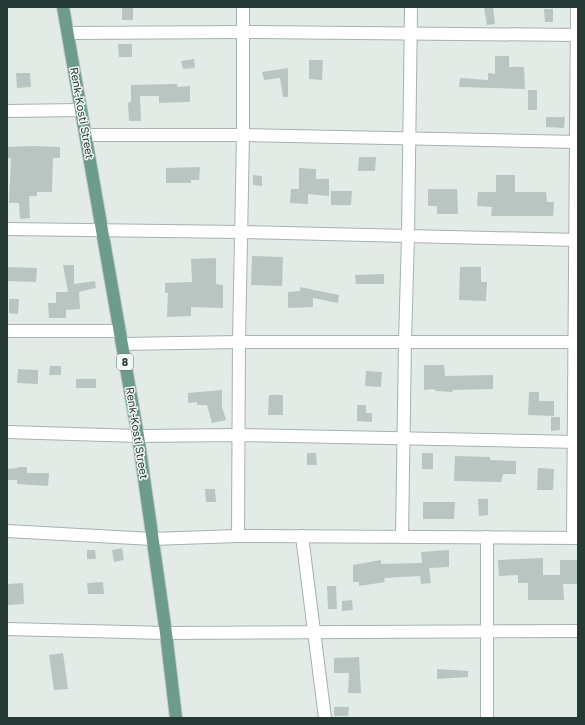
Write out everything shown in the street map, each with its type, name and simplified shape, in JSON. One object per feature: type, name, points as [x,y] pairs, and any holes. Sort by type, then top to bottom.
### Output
[{"type":"main road","name":"Renk-Kosti Street","points":[[63,7],[138,436],[166,633],[176,718]]},
{"type":"street","points":[[238,536],[239,342],[243,135],[243,7]]},
{"type":"street","points":[[402,537],[411,7]]},
{"type":"street","points":[[7,531],[152,539],[238,536],[575,538],[577,7]]},
{"type":"street","points":[[68,33],[242,32],[577,35]]},
{"type":"street","points":[[7,111],[81,110]]},
{"type":"street","points":[[86,135],[243,135],[577,142]]},
{"type":"street","points":[[7,229],[241,232],[576,240]]},
{"type":"street","points":[[7,331],[120,331]]},
{"type":"street","points":[[122,344],[239,342],[576,342]]},
{"type":"street","points":[[7,432],[138,436],[238,435],[576,442]]},
{"type":"street","points":[[302,536],[325,718]]},
{"type":"street","points":[[487,537],[487,718]]},
{"type":"street","points":[[7,630],[166,633],[578,631]]},
{"type":"building","points":[[122,7],[133,7],[133,20],[122,20]]},
{"type":"building","points":[[484,7],[493,7],[495,24],[487,25]]},
{"type":"building","points":[[544,9],[553,9],[553,22],[545,22]]},
{"type":"building","points":[[118,44],[132,44],[132,57],[119,57]]},
{"type":"building","points":[[495,56],[509,56],[509,67],[524,67],[525,89],[459,87],[460,78],[488,80],[488,73],[495,74]]},
{"type":"building","points":[[194,59],[195,68],[183,69],[181,61]]},
{"type":"building","points":[[309,60],[323,60],[322,80],[309,79]]},
{"type":"building","points":[[288,68],[288,97],[283,97],[280,78],[264,80],[262,72]]},
{"type":"building","points":[[16,73],[30,73],[31,87],[17,88]]},
{"type":"building","points":[[177,84],[178,87],[190,86],[190,102],[159,103],[159,96],[140,96],[141,121],[129,121],[128,103],[131,102],[131,85]]},
{"type":"building","points":[[528,90],[537,90],[537,110],[528,110]]},
{"type":"building","points":[[546,117],[565,117],[564,128],[546,127]]},
{"type":"building","points":[[7,147],[60,147],[60,158],[53,158],[52,192],[37,192],[37,196],[29,196],[30,218],[20,219],[19,203],[9,203],[11,158],[7,159]]},
{"type":"building","points":[[359,157],[376,157],[375,171],[358,171]]},
{"type":"building","points":[[200,167],[199,180],[191,180],[191,183],[166,183],[166,168]]},
{"type":"building","points":[[299,168],[316,169],[316,179],[329,179],[329,196],[308,194],[308,204],[290,203],[291,189],[299,189]]},
{"type":"building","points":[[253,175],[262,176],[262,186],[253,185]]},
{"type":"building","points":[[496,175],[515,175],[515,192],[546,192],[547,202],[554,202],[553,216],[491,216],[492,207],[477,206],[478,192],[496,192]]},
{"type":"building","points":[[428,189],[457,189],[458,214],[437,214],[437,206],[428,206]]},
{"type":"building","points":[[331,191],[352,191],[351,205],[331,205]]},
{"type":"building","points":[[252,256],[283,257],[282,286],[251,285]]},
{"type":"building","points":[[216,258],[216,284],[223,285],[223,308],[191,307],[191,316],[167,317],[168,293],[165,293],[165,283],[192,282],[191,259]]},
{"type":"building","points":[[63,265],[74,265],[74,284],[95,281],[96,288],[79,292],[80,309],[66,310],[66,318],[49,318],[48,303],[56,303],[56,292],[68,292]]},
{"type":"building","points":[[7,267],[37,268],[36,282],[7,281]]},
{"type":"building","points":[[460,267],[481,267],[481,282],[487,282],[486,301],[459,300]]},
{"type":"building","points":[[384,274],[384,284],[356,284],[355,275]]},
{"type":"building","points":[[300,287],[339,295],[338,303],[313,298],[313,307],[288,308],[288,292],[300,291]]},
{"type":"building","points":[[9,299],[19,299],[18,314],[9,313]]},
{"type":"building","points":[[424,365],[444,365],[445,376],[493,375],[493,389],[452,390],[453,392],[435,391],[435,389],[424,390]]},
{"type":"building","points":[[50,366],[61,366],[61,375],[49,375]]},
{"type":"building","points":[[18,369],[38,370],[38,384],[17,383]]},
{"type":"building","points":[[366,371],[382,372],[381,387],[365,386]]},
{"type":"building","points":[[76,379],[96,379],[96,388],[76,388]]},
{"type":"building","points":[[222,390],[222,407],[226,420],[212,423],[207,405],[197,405],[197,402],[188,403],[188,393]]},
{"type":"building","points":[[529,392],[539,392],[539,401],[554,401],[554,416],[528,415]]},
{"type":"building","points":[[269,395],[283,395],[283,415],[268,415]]},
{"type":"building","points":[[357,405],[366,405],[366,413],[372,413],[372,422],[357,421]]},
{"type":"building","points":[[551,417],[560,417],[560,430],[551,431]]},
{"type":"building","points":[[307,453],[316,453],[317,465],[307,465]]},
{"type":"building","points":[[422,453],[433,453],[433,469],[422,469]]},
{"type":"building","points":[[455,456],[490,457],[490,460],[516,461],[516,474],[503,474],[501,482],[454,481]]},
{"type":"building","points":[[27,467],[27,473],[49,473],[48,486],[17,484],[17,480],[7,480],[7,469]]},
{"type":"building","points":[[538,468],[554,469],[553,490],[537,490]]},
{"type":"building","points":[[205,489],[215,489],[216,502],[206,502]]},
{"type":"building","points":[[478,499],[488,499],[488,515],[479,516]]},
{"type":"building","points":[[423,502],[455,502],[454,519],[423,519]]},
{"type":"building","points":[[122,548],[124,560],[114,562],[112,550]]},
{"type":"building","points":[[87,550],[95,550],[96,559],[87,559]]},
{"type":"building","points":[[449,550],[449,567],[429,568],[431,583],[421,584],[420,576],[384,578],[385,582],[359,586],[359,582],[353,582],[353,565],[381,560],[381,564],[422,563],[421,552]]},
{"type":"building","points":[[543,558],[543,575],[560,575],[560,560],[578,560],[578,584],[563,584],[564,600],[528,600],[528,583],[518,583],[518,575],[499,576],[498,560]]},
{"type":"building","points":[[103,582],[104,594],[88,594],[87,583]]},
{"type":"building","points":[[23,583],[24,604],[7,605],[7,584]]},
{"type":"building","points":[[327,586],[336,586],[337,609],[328,609]]},
{"type":"building","points":[[352,600],[353,610],[342,611],[342,601]]},
{"type":"building","points":[[63,653],[68,689],[54,690],[49,655]]},
{"type":"building","points":[[359,657],[361,693],[348,693],[349,673],[334,673],[334,658]]},
{"type":"building","points":[[437,669],[468,671],[468,677],[437,679]]},
{"type":"building","points":[[334,707],[349,707],[348,716],[334,716]]}]
